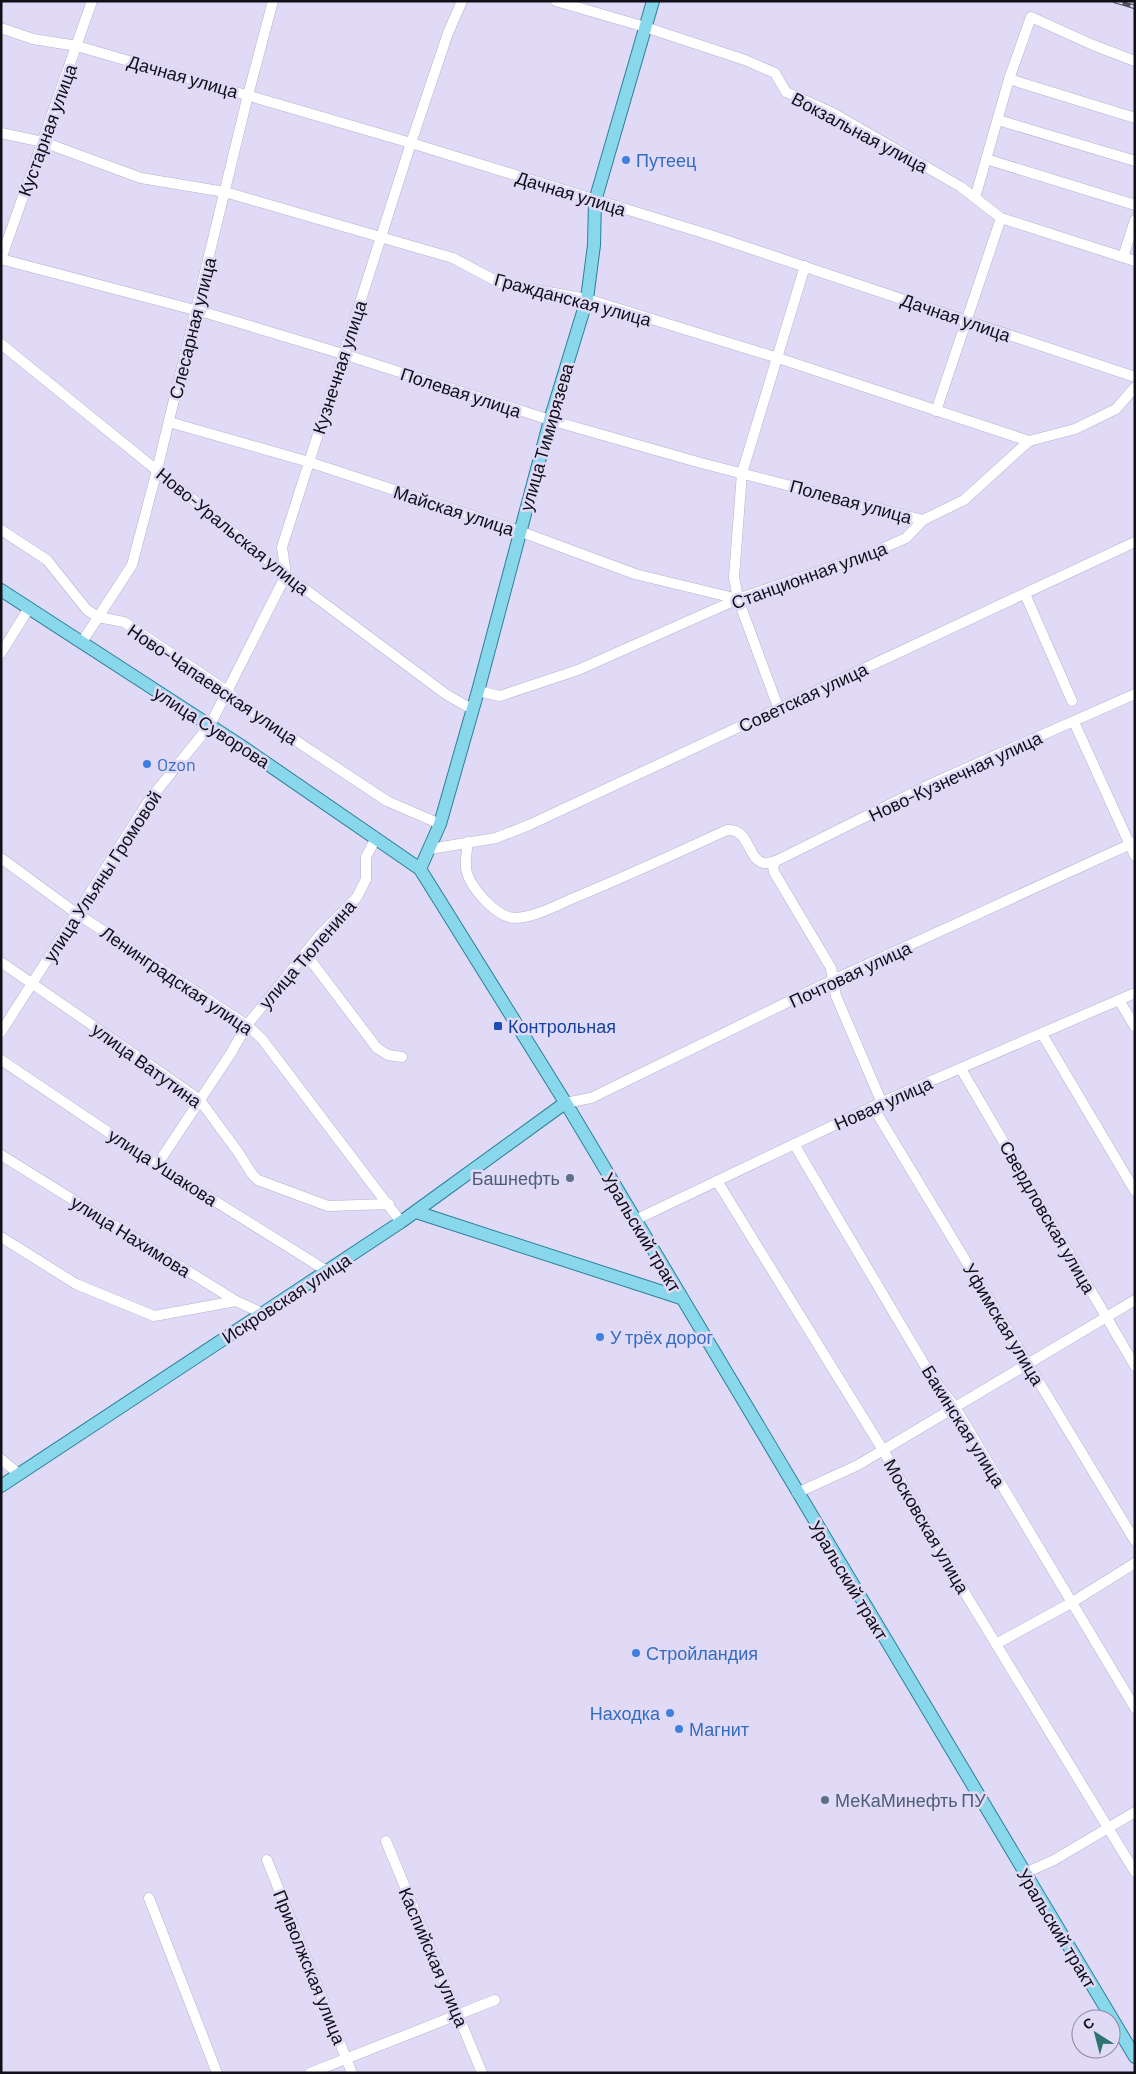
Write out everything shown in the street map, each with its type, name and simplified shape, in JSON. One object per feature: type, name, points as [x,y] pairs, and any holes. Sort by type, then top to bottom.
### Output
[{"type":"main road","name":"улица Тимирязева","points":[[420,869],[440,824],[478,691],[550,420],[587,299],[594,245],[595,201],[653,1]]},
{"type":"main road","name":"улица Суворова","points":[[1,590],[210,725],[420,869]]},
{"type":"main road","name":"Уральский тракт","points":[[420,869],[565,1102],[1135,2057]]},
{"type":"main road","name":"Искровская улица","points":[[1,1486],[416,1212],[565,1102]]},
{"type":"main road","points":[[416,1212],[681,1298]]},
{"type":"street","name":"Кустарная улица","points":[[1,259],[78,46],[92,1]]},
{"type":"street","name":"Слесарная улица","points":[[82,642],[132,565],[197,311],[248,95],[274,1]]},
{"type":"street","name":"Кузнечная улица","points":[[286,575],[282,547],[380,236],[448,33],[462,1]]},
{"type":"street","name":"Вокзальная улица","points":[[556,1],[645,27],[745,60],[775,73],[786,92],[832,114],[961,187],[1001,218],[1135,261]]},
{"type":"street","points":[[975,198],[1009,80],[1031,17],[1093,45],[1135,61]]},
{"type":"street","name":"Дачная улица","points":[[1,28],[33,39],[78,46],[411,143],[805,266],[1135,377]]},
{"type":"street","points":[[1009,80],[1135,118]]},
{"type":"street","points":[[998,120],[1135,161]]},
{"type":"street","name":"Гражданская улица","points":[[1,134],[43,142],[140,178],[225,192],[380,236],[452,258],[500,282],[587,299],[778,358],[1029,441]]},
{"type":"street","points":[[986,159],[1135,205]]},
{"type":"street","points":[[936,411],[1001,218]]},
{"type":"street","points":[[1123,257],[1135,220]]},
{"type":"street","name":"Полевая улица","points":[[1,259],[197,311],[343,354],[550,420],[923,520]]},
{"type":"street","points":[[778,707],[738,599],[734,577],[742,473],[805,266]]},
{"type":"street","name":"Ново-Уральская улица","points":[[1,344],[286,575],[440,689],[472,709]]},
{"type":"street","name":"Станционная улица","points":[[478,691],[500,696],[578,670],[738,599],[872,553],[906,538],[923,520],[964,500],[1029,441],[1075,429],[1116,410],[1135,387]]},
{"type":"street","name":"Майская улица","points":[[169,422],[309,462],[519,531],[635,574],[738,599]]},
{"type":"street","points":[[1,530],[47,560],[87,610],[98,617]]},
{"type":"street","name":"Советская улица","points":[[430,849],[496,838],[529,825],[778,707],[1135,542]]},
{"type":"street","points":[[210,725],[286,575]]},
{"type":"street","points":[[1025,594],[1072,701]]},
{"type":"street","points":[[1,653],[29,608]]},
{"type":"street","name":"Ново-Чапаевская улица","points":[[98,617],[124,622],[226,691],[242,705],[387,801],[440,824]]},
{"type":"street","name":"Ново-Кузнечная улица","points":[[776,861],[933,783],[1135,694]]},
{"type":"street","points":[[1074,722],[1132,844],[1135,856]]},
{"type":"street","name":"улица Ульяны Громовой","points":[[1,1032],[150,799],[210,725]]},
{"type":"street","points":[[468,842],[466,871],[470,879],[486,901],[499,914],[514,918],[538,913],[626,877],[727,830],[732,829],[740,832],[758,860],[765,863],[776,861]]},
{"type":"street","name":"улица Тюленина","points":[[157,1165],[231,1053],[247,1025],[319,936],[357,897],[366,879],[366,857],[376,838]]},
{"type":"street","name":"Почтовая улица","points":[[565,1102],[591,1098],[834,980],[1132,844]]},
{"type":"street","name":"Ленинградская улица","points":[[1,858],[76,913],[247,1025],[262,1039],[401,1222]]},
{"type":"street","name":"Уфимская улица","points":[[776,861],[773,866],[774,872],[831,968],[836,996],[878,1105],[1028,1364],[1135,1541]]},
{"type":"street","points":[[305,953],[377,1048],[388,1055],[402,1057]]},
{"type":"street","name":"улица Ватутина","points":[[1,962],[199,1099],[258,1180],[328,1206],[389,1204]]},
{"type":"street","name":"Новая улица","points":[[635,1220],[878,1105],[1135,993]]},
{"type":"street","points":[[1119,1000],[1135,1027]]},
{"type":"street","points":[[1042,1034],[1135,1190]]},
{"type":"street","name":"улица Ушакова","points":[[1,1060],[157,1165],[326,1271]]},
{"type":"street","name":"Свердловская улица","points":[[961,1069],[1135,1366]]},
{"type":"street","name":"Бакинская улица","points":[[794,1144],[930,1374],[955,1407],[1135,1708]]},
{"type":"street","name":"улица Нахимова","points":[[1,1155],[236,1301],[262,1313]]},
{"type":"street","name":"Московская улица","points":[[717,1181],[883,1450],[996,1644],[1135,1872]]},
{"type":"street","points":[[1,1237],[76,1284],[154,1316],[236,1301]]},
{"type":"street","points":[[798,1494],[858,1465],[1135,1300]]},
{"type":"street","points":[[1,1459],[19,1474]]},
{"type":"street","points":[[996,1644],[1071,1603],[1135,1563]]},
{"type":"street","points":[[1025,1873],[1054,1860],[1135,1812]]},
{"type":"street","name":"Каспийская улица","points":[[386,1841],[482,2073]]},
{"type":"street","name":"Приволжская улица","points":[[267,1860],[352,2073]]},
{"type":"street","points":[[149,1898],[217,2073]]},
{"type":"street","points":[[310,2073],[495,2000]]},
{"type":"railway","points":[[1115,1],[1135,7]]},
{"type":"place","name":"Путеец","points":[[626,160]]},
{"type":"place","name":"Ozon","points":[[147,764]]},
{"type":"place","name":"Контрольная","points":[[498,1026]]},
{"type":"place","name":"Башнефть","points":[[570,1178]]},
{"type":"place","name":"У трёх дорог","points":[[600,1337]]},
{"type":"place","name":"Стройландия","points":[[636,1653]]},
{"type":"place","name":"Находка","points":[[670,1713]]},
{"type":"place","name":"Магнит","points":[[679,1729]]},
{"type":"place","name":"МеКаМинефть ПУ","points":[[825,1800]]}]
